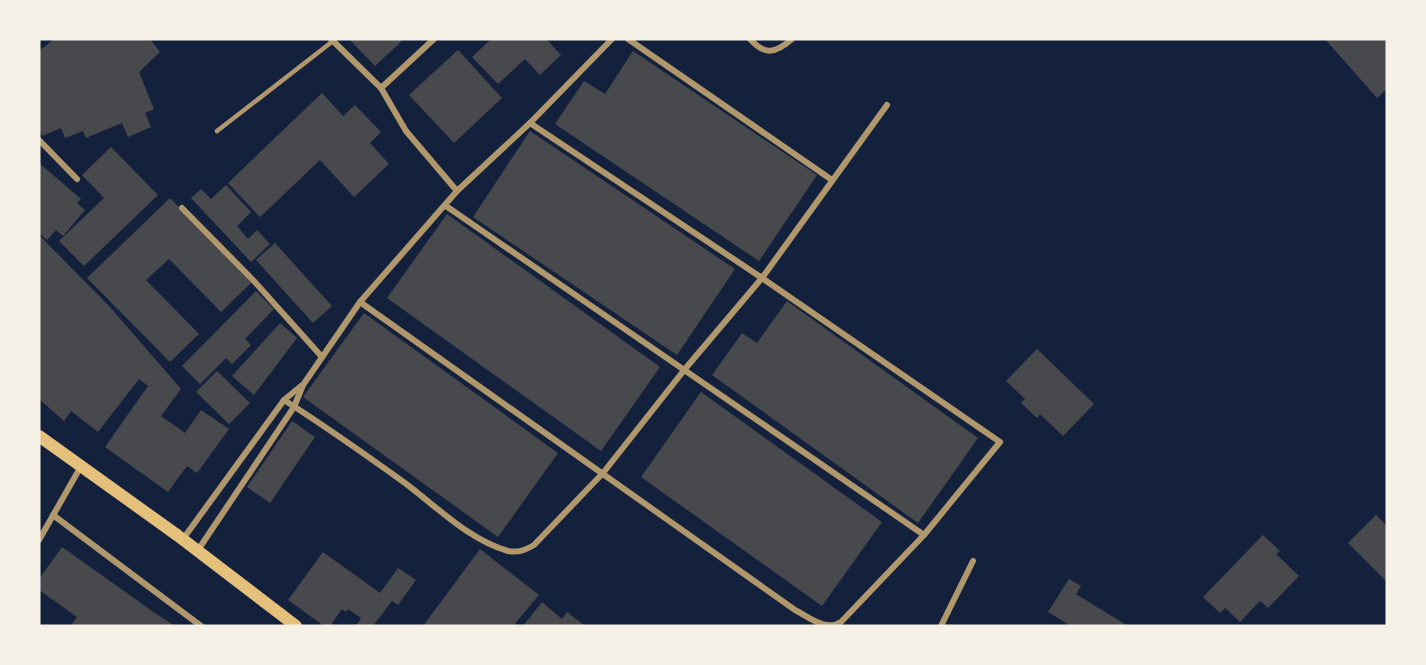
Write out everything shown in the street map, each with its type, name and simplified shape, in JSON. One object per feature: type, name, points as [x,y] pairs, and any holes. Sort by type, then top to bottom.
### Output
[{"type":"main road","points":[[39,436],[80,468],[183,540],[296,626]]},
{"type":"street","points":[[381,88],[434,39]]},
{"type":"street","points":[[197,551],[294,407],[303,385],[360,302],[457,191],[530,123],[612,39]]},
{"type":"street","points":[[628,39],[832,180]]},
{"type":"street","points":[[750,39],[756,46],[766,51],[780,49],[792,39]]},
{"type":"street","points":[[332,40],[381,88],[406,131],[457,191]]},
{"type":"street","points":[[284,400],[405,483],[464,528],[511,552],[525,550],[534,545],[603,473],[685,369],[762,278],[887,105]]},
{"type":"street","points":[[360,302],[795,610],[822,624],[836,626],[841,622],[924,535],[1000,442],[762,278],[530,123]]},
{"type":"street","points":[[39,140],[77,179]]},
{"type":"street","points":[[446,206],[924,535]]},
{"type":"street","points":[[182,208],[253,280],[322,357]]},
{"type":"street","points":[[183,540],[284,400],[303,385]]},
{"type":"street","points":[[39,540],[80,468]]},
{"type":"street","points":[[53,515],[201,626]]},
{"type":"street","points":[[941,626],[973,561]]},
{"type":"lane","points":[[217,131],[332,40]]},
{"type":"building","points":[[54,39],[150,39],[160,52],[139,72],[154,109],[145,113],[151,127],[128,137],[122,123],[86,138],[83,131],[65,138],[61,128],[42,136],[39,129],[39,51]]},
{"type":"building","points":[[349,39],[404,39],[375,66]]},
{"type":"building","points":[[491,39],[546,39],[561,55],[540,75],[525,59],[498,84],[472,57]]},
{"type":"building","points":[[1325,39],[1387,39],[1387,89],[1377,98]]},
{"type":"building","points":[[458,50],[502,98],[454,143],[409,95]]},
{"type":"building","points":[[633,51],[817,175],[759,261],[555,124],[584,81],[605,94]]},
{"type":"building","points":[[322,93],[343,116],[355,105],[381,132],[370,143],[389,164],[354,197],[320,160],[260,217],[228,183]]},
{"type":"building","points":[[530,131],[735,269],[677,355],[473,217]]},
{"type":"building","points":[[111,147],[158,195],[84,266],[59,241],[104,198],[82,175]]},
{"type":"building","points":[[39,163],[81,199],[77,203],[85,210],[63,236],[56,230],[47,240],[39,233]]},
{"type":"building","points":[[226,185],[251,212],[237,226],[248,239],[257,230],[270,244],[251,262],[191,198],[201,189],[211,199]]},
{"type":"building","points":[[170,198],[252,282],[221,312],[169,259],[146,280],[199,334],[170,362],[87,278]]},
{"type":"building","points":[[447,214],[660,367],[601,451],[387,298]]},
{"type":"building","points":[[39,235],[110,307],[181,389],[161,416],[185,433],[201,410],[229,429],[197,473],[187,466],[168,492],[105,447],[148,386],[139,379],[98,432],[71,411],[64,421],[39,399]]},
{"type":"building","points":[[275,243],[332,306],[313,323],[256,260]]},
{"type":"building","points":[[256,291],[274,309],[245,339],[251,345],[232,364],[226,358],[200,384],[182,366]]},
{"type":"building","points":[[787,301],[978,438],[918,523],[712,375],[742,333],[757,343]]},
{"type":"building","points":[[364,313],[558,453],[498,537],[303,397]]},
{"type":"building","points":[[280,323],[297,338],[254,395],[232,376]]},
{"type":"building","points":[[1037,349],[1094,404],[1063,436],[1040,414],[1037,418],[1021,403],[1025,399],[1006,381]]},
{"type":"building","points":[[217,371],[250,403],[229,424],[196,392]]},
{"type":"building","points":[[701,392],[882,522],[822,606],[641,477]]},
{"type":"building","points":[[292,421],[315,437],[270,503],[247,487]]},
{"type":"building","points":[[1376,515],[1387,526],[1387,582],[1348,543]]},
{"type":"building","points":[[1263,535],[1280,551],[1276,554],[1299,576],[1268,608],[1260,601],[1240,622],[1225,608],[1220,613],[1203,597]]},
{"type":"building","points":[[62,547],[175,626],[75,626],[72,624],[77,617],[39,590],[39,579]]},
{"type":"building","points":[[480,549],[539,595],[513,626],[423,626]]},
{"type":"building","points":[[323,552],[380,593],[398,568],[416,580],[398,605],[392,601],[373,626],[356,626],[361,618],[348,609],[346,612],[342,609],[330,626],[324,626],[288,600]]},
{"type":"building","points":[[1069,579],[1081,586],[1076,594],[1128,626],[1071,626],[1048,612]]},
{"type":"building","points":[[542,602],[562,619],[567,612],[585,626],[523,626]]}]
